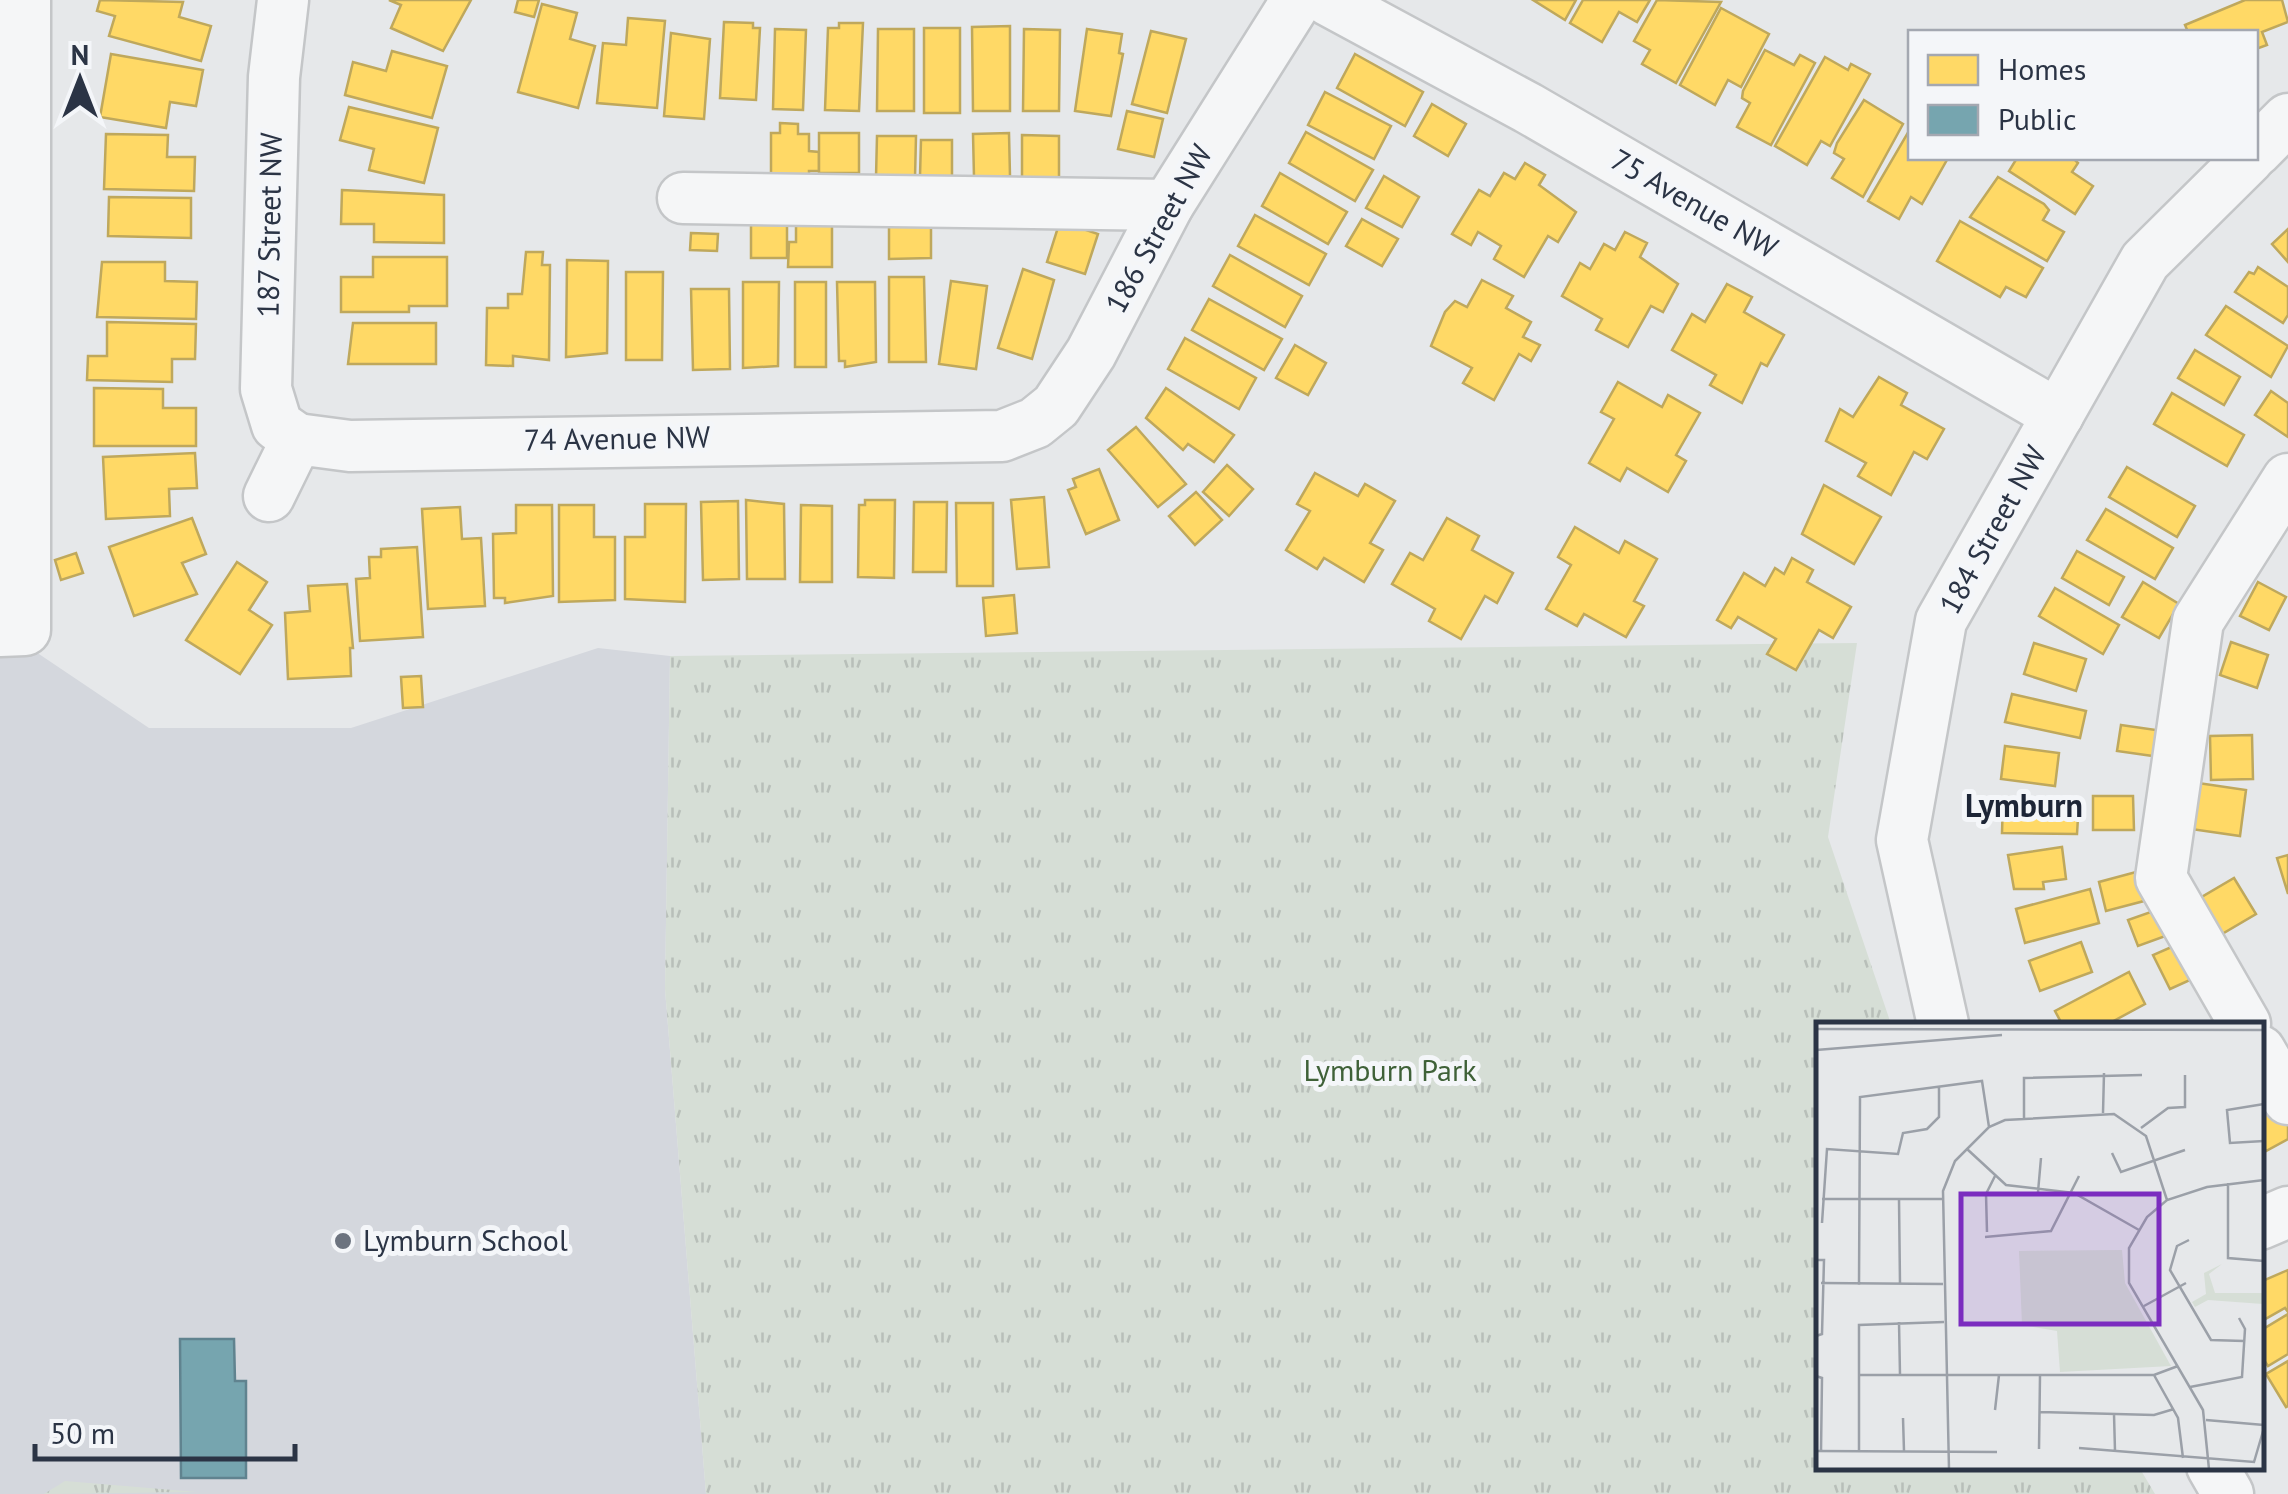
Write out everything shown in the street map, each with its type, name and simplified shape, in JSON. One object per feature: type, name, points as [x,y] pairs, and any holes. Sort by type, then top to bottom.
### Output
[{"type":"street","points":[[0,631],[25,630],[25,0]]},
{"type":"street","name":"187 Street NW","points":[[283,0],[274,77],[266,389],[277,425],[297,439]]},
{"type":"street","name":"186 Street NW","points":[[1002,436],[1035,423],[1056,406],[1091,353],[1168,205],[1297,0]]},
{"type":"street","name":"75 Avenue NW","points":[[1328,0],[1545,118],[2058,415]]},
{"type":"street","points":[[2258,148],[2288,119]]},
{"type":"street","name":"184 Street NW","points":[[1943,1022],[1902,840],[1941,621],[2145,261],[2247,160]]},
{"type":"street","points":[[683,198],[1168,205]]},
{"type":"street","name":"74 Avenue NW","points":[[297,439],[350,446],[1002,436]]},
{"type":"street","points":[[269,496],[297,439]]},
{"type":"street","points":[[2244,1022],[2161,878],[2198,621],[2288,478]]},
{"type":"street","points":[[2263,1056],[2288,1099]]},
{"type":"street","points":[[2263,1223],[2288,1212]]},
{"type":"street","points":[[2214,1469],[2228,1494]]},
{"type":"shaded area","name":"Lymburn School","points":[[598,648],[670,656],[665,989],[706,1494],[0,1494],[0,650],[33,650],[149,728],[351,728]]},
{"type":"green space","name":"Lymburn Park","points":[[1857,643],[1828,837],[1890,1022],[1816,1022],[1816,1469],[2140,1469],[2155,1494],[706,1494],[665,989],[670,656]]},
{"type":"green space","points":[[65,1481],[197,1492],[44,1494]]},
{"type":"building: Homes","points":[[100,0],[183,2],[179,17],[211,26],[201,61],[109,36],[115,16],[97,11]]},
{"type":"building: Homes","points":[[389,0],[471,0],[443,51],[391,28],[401,5]]},
{"type":"building: Homes","points":[[518,0],[539,0],[534,17],[515,12]]},
{"type":"building: Homes","points":[[1533,0],[1576,0],[1565,20]]},
{"type":"building: Homes","points":[[1583,0],[1650,0],[1637,22],[1619,12],[1602,42],[1570,23]]},
{"type":"building: Homes","points":[[1657,0],[1721,2],[1676,83],[1642,64],[1650,50],[1634,41]]},
{"type":"building: Homes","points":[[2245,0],[2282,0],[2288,22],[2262,32],[2267,45],[2258,48],[2258,30],[2187,30],[2185,25]]},
{"type":"building: Homes","points":[[542,4],[577,13],[570,39],[595,46],[578,108],[518,92]]},
{"type":"building: Homes","points":[[1721,8],[1769,34],[1741,87],[1728,80],[1715,105],[1680,85]]},
{"type":"building: Homes","points":[[628,18],[665,21],[657,108],[597,103],[603,43],[626,45]]},
{"type":"building: Homes","points":[[724,22],[753,23],[753,28],[760,28],[756,100],[720,98]]},
{"type":"building: Homes","points":[[839,23],[863,23],[859,111],[825,110],[828,28],[839,28]]},
{"type":"building: Homes","points":[[1010,26],[1010,111],[973,111],[972,27]]},
{"type":"building: Homes","points":[[924,28],[960,28],[960,113],[924,113]]},
{"type":"building: Homes","points":[[775,29],[806,30],[803,110],[773,109]]},
{"type":"building: Homes","points":[[878,29],[914,29],[914,111],[877,111]]},
{"type":"building: Homes","points":[[1024,29],[1060,30],[1059,111],[1023,111]]},
{"type":"building: Homes","points":[[1087,29],[1122,34],[1119,53],[1123,54],[1111,116],[1075,111]]},
{"type":"building: Homes","points":[[1151,31],[1186,39],[1167,113],[1132,104]]},
{"type":"building: Homes","points":[[671,33],[710,39],[704,119],[664,116]]},
{"type":"building: Homes","points":[[1765,50],[1794,65],[1800,55],[1815,63],[1771,145],[1737,127],[1750,103],[1742,98],[1743,91]]},
{"type":"building: Homes","points":[[392,51],[447,66],[432,118],[345,95],[353,62],[386,71]]},
{"type":"building: Homes","points":[[111,54],[203,70],[196,106],[170,102],[166,128],[100,117]]},
{"type":"building: Homes","points":[[1355,54],[1423,92],[1405,126],[1337,88]]},
{"type":"building: Homes","points":[[1825,57],[1848,70],[1851,64],[1870,74],[1830,146],[1821,141],[1807,165],[1775,146]]},
{"type":"building: Homes","points":[[1325,92],[1391,126],[1374,159],[1308,125]]},
{"type":"building: Homes","points":[[1864,100],[1903,124],[1863,197],[1832,178],[1844,159],[1834,153],[1837,143]]},
{"type":"building: Homes","points":[[1432,104],[1466,124],[1448,156],[1414,136]]},
{"type":"building: Homes","points":[[349,107],[438,128],[424,183],[369,170],[374,149],[340,140]]},
{"type":"building: Homes","points":[[1127,111],[1163,119],[1154,157],[1118,149]]},
{"type":"building: Homes","points":[[780,123],[798,124],[798,134],[809,134],[809,151],[819,152],[819,171],[809,171],[809,177],[771,176],[771,133],[780,133]]},
{"type":"building: Homes","points":[[1306,132],[1373,170],[1355,201],[1289,163]]},
{"type":"building: Homes","points":[[1908,132],[1908,160],[1947,160],[1922,204],[1911,197],[1899,219],[1868,201]]},
{"type":"building: Homes","points":[[819,133],[859,133],[859,173],[819,173]]},
{"type":"building: Homes","points":[[1009,133],[1010,176],[974,177],[973,134]]},
{"type":"building: Homes","points":[[106,134],[168,135],[167,157],[195,157],[194,191],[104,189]]},
{"type":"building: Homes","points":[[1022,135],[1059,136],[1059,178],[1022,177]]},
{"type":"building: Homes","points":[[877,136],[916,136],[915,178],[876,177]]},
{"type":"building: Homes","points":[[921,140],[952,140],[952,177],[920,176]]},
{"type":"building: Homes","points":[[2016,160],[2075,160],[2078,163],[2072,172],[2093,186],[2075,214],[2009,171]]},
{"type":"building: Homes","points":[[1525,163],[1545,175],[1539,185],[1576,212],[1558,242],[1548,236],[1524,277],[1494,259],[1501,246],[1478,232],[1471,245],[1452,234],[1479,190],[1490,196],[1504,173],[1515,179]]},
{"type":"building: Homes","points":[[1280,173],[1347,212],[1328,244],[1262,206]]},
{"type":"building: Homes","points":[[1384,176],[1419,197],[1402,227],[1366,208]]},
{"type":"building: Homes","points":[[1998,177],[2044,204],[2049,210],[2043,220],[2064,232],[2047,261],[1970,217]]},
{"type":"building: Homes","points":[[342,190],[444,195],[444,243],[374,242],[374,224],[341,224]]},
{"type":"building: Homes","points":[[109,197],[191,198],[191,238],[108,236]]},
{"type":"building: Homes","points":[[1255,215],[1326,254],[1309,285],[1238,246]]},
{"type":"building: Homes","points":[[1362,219],[1398,239],[1382,266],[1346,246]]},
{"type":"building: Homes","points":[[889,220],[931,220],[931,258],[889,259]]},
{"type":"building: Homes","points":[[751,221],[787,221],[787,258],[751,258]]},
{"type":"building: Homes","points":[[1060,221],[1098,234],[1085,274],[1047,262]]},
{"type":"building: Homes","points":[[1960,221],[2043,268],[2026,297],[2006,287],[2000,297],[1937,261]]},
{"type":"building: Homes","points":[[796,224],[832,224],[832,267],[788,267],[789,242],[796,242]]},
{"type":"building: Homes","points":[[2288,229],[2288,262],[2272,244]]},
{"type":"building: Homes","points":[[1625,232],[1647,243],[1640,257],[1678,284],[1663,312],[1651,306],[1628,347],[1596,330],[1602,319],[1562,296],[1580,263],[1590,269],[1604,244],[1615,250]]},
{"type":"building: Homes","points":[[691,233],[718,234],[717,251],[690,250]]},
{"type":"building: Homes","points":[[526,252],[543,252],[542,265],[550,265],[549,360],[513,356],[513,366],[486,365],[487,308],[508,308],[508,294],[522,294]]},
{"type":"building: Homes","points":[[1230,255],[1302,296],[1285,327],[1213,286]]},
{"type":"building: Homes","points":[[373,257],[447,257],[447,306],[409,306],[409,312],[341,312],[341,277],[373,277]]},
{"type":"building: Homes","points":[[567,260],[608,261],[607,353],[566,357]]},
{"type":"building: Homes","points":[[102,262],[165,262],[165,281],[197,282],[196,319],[97,317]]},
{"type":"building: Homes","points":[[2258,267],[2288,287],[2288,315],[2283,323],[2235,292],[2249,272],[2254,274]]},
{"type":"building: Homes","points":[[1023,269],[1054,280],[1032,359],[998,348]]},
{"type":"building: Homes","points":[[626,272],[663,272],[662,360],[626,360]]},
{"type":"building: Homes","points":[[889,277],[924,277],[926,362],[889,362]]},
{"type":"building: Homes","points":[[1482,280],[1513,296],[1506,308],[1531,322],[1523,337],[1540,345],[1531,361],[1519,354],[1494,400],[1463,383],[1472,368],[1431,346],[1445,312],[1455,301],[1467,307]]},
{"type":"building: Homes","points":[[951,281],[987,286],[976,369],[939,364]]},
{"type":"building: Homes","points":[[743,282],[779,282],[778,366],[743,368]]},
{"type":"building: Homes","points":[[795,282],[826,282],[826,367],[795,367]]},
{"type":"building: Homes","points":[[837,282],[875,282],[876,362],[845,367],[845,361],[839,361]]},
{"type":"building: Homes","points":[[1727,284],[1752,297],[1744,312],[1784,335],[1767,366],[1761,363],[1742,403],[1710,385],[1716,375],[1672,350],[1692,314],[1705,322]]},
{"type":"building: Homes","points":[[691,289],[729,289],[730,369],[693,370]]},
{"type":"building: Homes","points":[[1209,299],[1282,339],[1264,370],[1192,330]]},
{"type":"building: Homes","points":[[2226,306],[2288,346],[2271,377],[2206,335]]},
{"type":"building: Homes","points":[[107,322],[196,324],[195,359],[172,359],[172,382],[87,380],[88,356],[107,356]]},
{"type":"building: Homes","points":[[353,323],[436,323],[436,364],[348,364]]},
{"type":"building: Homes","points":[[1185,338],[1256,378],[1239,409],[1168,369]]},
{"type":"building: Homes","points":[[1295,345],[1326,363],[1308,395],[1276,378]]},
{"type":"building: Homes","points":[[2195,350],[2240,377],[2224,405],[2178,378]]},
{"type":"building: Homes","points":[[1879,377],[1907,393],[1901,405],[1944,429],[1927,459],[1914,452],[1891,495],[1858,476],[1866,463],[1826,441],[1840,409],[1853,417]]},
{"type":"building: Homes","points":[[1618,382],[1662,407],[1668,395],[1700,413],[1676,455],[1686,461],[1668,492],[1627,468],[1620,481],[1589,463],[1614,419],[1601,412]]},
{"type":"building: Homes","points":[[94,388],[163,389],[163,408],[196,408],[196,446],[94,446]]},
{"type":"building: Homes","points":[[1166,388],[1234,435],[1214,462],[1188,444],[1183,450],[1146,418]]},
{"type":"building: Homes","points":[[2271,391],[2288,403],[2288,437],[2255,415]]},
{"type":"building: Homes","points":[[2172,393],[2244,435],[2227,466],[2154,424]]},
{"type":"building: Homes","points":[[1136,427],[1186,484],[1158,507],[1108,450]]},
{"type":"building: Homes","points":[[195,453],[197,488],[169,489],[170,516],[106,519],[103,457]]},
{"type":"building: Homes","points":[[1227,465],[1253,489],[1229,516],[1203,492]]},
{"type":"building: Homes","points":[[2127,467],[2195,506],[2177,537],[2109,497]]},
{"type":"building: Homes","points":[[1099,469],[1119,520],[1086,534],[1068,490],[1076,487],[1073,479]]},
{"type":"building: Homes","points":[[1315,473],[1358,496],[1365,484],[1395,501],[1370,543],[1383,550],[1364,582],[1324,558],[1317,569],[1286,550],[1310,511],[1297,504]]},
{"type":"building: Homes","points":[[1824,485],[1881,517],[1854,564],[1802,534]]},
{"type":"building: Homes","points":[[1196,492],[1222,520],[1195,545],[1169,516]]},
{"type":"building: Homes","points":[[1044,497],[1049,567],[1017,569],[1011,500]]},
{"type":"building: Homes","points":[[746,500],[784,504],[785,579],[747,579]]},
{"type":"building: Homes","points":[[865,500],[895,500],[894,578],[858,577],[859,505],[865,505]]},
{"type":"building: Homes","points":[[738,501],[739,579],[703,580],[701,502]]},
{"type":"building: Homes","points":[[914,502],[947,502],[946,572],[913,572]]},
{"type":"building: Homes","points":[[956,503],[993,503],[993,586],[957,586]]},
{"type":"building: Homes","points":[[645,504],[686,504],[685,602],[625,599],[625,537],[645,537]]},
{"type":"building: Homes","points":[[516,505],[552,505],[553,596],[505,603],[505,598],[494,598],[493,534],[516,533]]},
{"type":"building: Homes","points":[[559,505],[594,505],[594,537],[615,537],[615,600],[559,602]]},
{"type":"building: Homes","points":[[801,505],[832,506],[832,582],[800,582]]},
{"type":"building: Homes","points":[[460,507],[462,539],[481,538],[485,606],[428,609],[422,509]]},
{"type":"building: Homes","points":[[2106,509],[2173,548],[2155,579],[2087,540]]},
{"type":"building: Homes","points":[[192,518],[206,554],[182,563],[197,594],[134,616],[109,547]]},
{"type":"building: Homes","points":[[1447,518],[1479,536],[1472,550],[1513,573],[1497,603],[1485,596],[1461,639],[1429,621],[1435,609],[1392,584],[1410,553],[1423,560]]},
{"type":"building: Homes","points":[[1575,527],[1619,553],[1625,541],[1657,559],[1634,601],[1644,606],[1626,637],[1584,614],[1577,626],[1546,609],[1571,565],[1558,557]]},
{"type":"building: Homes","points":[[417,547],[423,637],[360,641],[356,579],[370,578],[369,557],[381,557],[381,549]]},
{"type":"building: Homes","points":[[2077,551],[2124,577],[2109,605],[2062,578]]},
{"type":"building: Homes","points":[[76,553],[83,573],[61,580],[55,560]]},
{"type":"building: Homes","points":[[1792,558],[1813,570],[1807,582],[1851,607],[1833,638],[1819,630],[1796,670],[1767,654],[1776,639],[1738,617],[1731,628],[1717,620],[1744,573],[1765,586],[1775,568],[1784,574]]},
{"type":"building: Homes","points":[[237,562],[267,582],[249,610],[272,625],[240,674],[186,640]]},
{"type":"building: Homes","points":[[2143,582],[2179,604],[2159,638],[2122,617]]},
{"type":"building: Homes","points":[[2258,582],[2286,597],[2269,630],[2240,616]]},
{"type":"building: Homes","points":[[347,584],[353,648],[351,676],[288,679],[285,613],[310,611],[308,586]]},
{"type":"building: Homes","points":[[2055,588],[2119,625],[2103,654],[2039,616]]},
{"type":"building: Homes","points":[[1014,595],[1017,633],[986,636],[983,598]]},
{"type":"building: Homes","points":[[2231,642],[2268,655],[2257,688],[2220,675]]},
{"type":"building: Homes","points":[[2034,643],[2086,659],[2076,691],[2024,674]]},
{"type":"building: Homes","points":[[421,676],[423,707],[403,708],[401,677]]},
{"type":"building: Homes","points":[[2012,694],[2086,711],[2080,738],[2005,722]]},
{"type":"building: Homes","points":[[2121,725],[2163,731],[2160,757],[2117,751]]},
{"type":"building: Homes","points":[[2252,735],[2253,779],[2211,780],[2210,736]]},
{"type":"building: Homes","points":[[2005,746],[2059,753],[2055,786],[2001,779]]},
{"type":"building: Homes","points":[[2198,783],[2246,790],[2240,836],[2191,829]]},
{"type":"building: Homes","points":[[2093,796],[2133,796],[2134,830],[2093,830]]},
{"type":"building: Homes","points":[[2003,799],[2079,801],[2077,834],[2002,833]]},
{"type":"building: Homes","points":[[2062,847],[2066,879],[2043,882],[2044,889],[2014,889],[2008,855]]},
{"type":"building: Homes","points":[[2288,855],[2288,894],[2277,858]]},
{"type":"building: Homes","points":[[2136,872],[2144,901],[2106,911],[2099,882]]},
{"type":"building: Homes","points":[[2234,878],[2256,914],[2222,934],[2200,898]]},
{"type":"building: Homes","points":[[2090,889],[2099,923],[2025,943],[2016,909]]},
{"type":"building: Homes","points":[[2162,908],[2171,934],[2138,946],[2128,920]]},
{"type":"building: Homes","points":[[2081,942],[2092,972],[2040,991],[2029,961]]},
{"type":"building: Homes","points":[[2183,942],[2199,976],[2170,989],[2153,955]]},
{"type":"building: Homes","points":[[2129,972],[2145,1004],[2112,1022],[2061,1022],[2055,1011]]},
{"type":"building: Homes","points":[[2279,1102],[2288,1118],[2288,1139],[2266,1151],[2263,1146],[2263,1110]]},
{"type":"building: Homes","points":[[2288,1270],[2288,1312],[2285,1308],[2263,1320],[2263,1281]]},
{"type":"building: Homes","points":[[2288,1314],[2288,1354],[2268,1366],[2263,1358],[2263,1329]]},
{"type":"building: Homes","points":[[2288,1361],[2288,1406],[2286,1407],[2266,1374]]},
{"type":"building: Public","points":[[180,1339],[234,1339],[235,1381],[246,1381],[246,1478],[181,1478]]},
{"type":"place","name":"Lymburn School","points":[[343,1241]]},
{"type":"district","name":"Lymburn","points":[[2024,806]]}]
